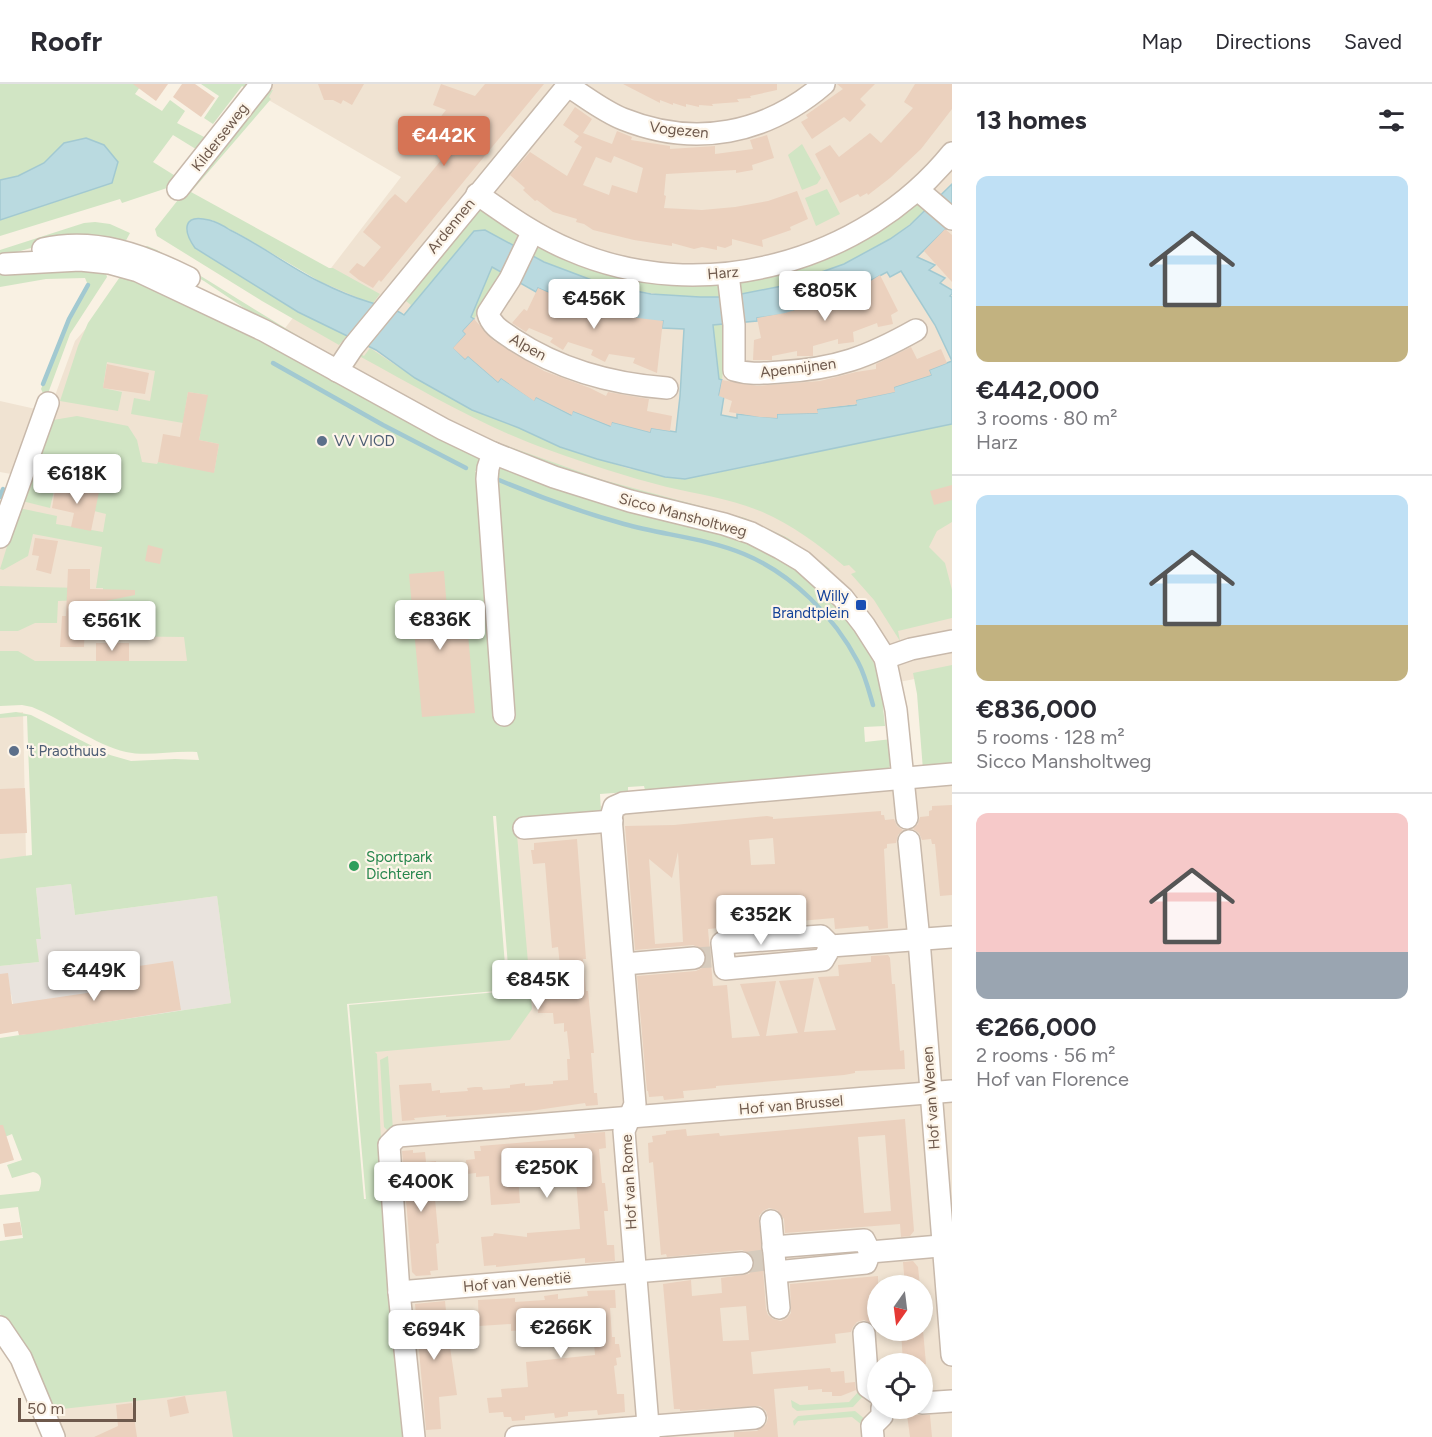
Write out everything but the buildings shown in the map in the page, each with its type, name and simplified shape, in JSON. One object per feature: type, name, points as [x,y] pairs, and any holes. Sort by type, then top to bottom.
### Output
[{"type":"street","name":"Kilderseweg","points":[[178,189],[261,84]]},
{"type":"street","name":"Vogezen","points":[[569,85],[602,108],[623,119],[668,131],[718,134],[758,124],[799,104],[824,84]]},
{"type":"street","name":"Ardennen","points":[[337,371],[352,347],[569,85]]},
{"type":"street","name":"Harz","points":[[477,194],[529,241],[631,269],[729,284],[773,265],[822,249],[868,227],[925,195],[952,153]]},
{"type":"street","points":[[925,195],[952,219]]},
{"type":"street","name":"Alpen","points":[[529,241],[510,279],[488,313],[490,321],[526,348],[570,369],[619,383],[667,388]]},
{"type":"street","name":"Sicco Mansholtweg","points":[[3,264],[35,250],[55,246],[98,246],[123,251],[161,264],[227,301],[265,331],[443,429],[493,453],[554,477],[630,501],[724,524],[751,533],[780,548],[802,561],[843,598],[885,658],[896,710],[904,778]]},
{"type":"street","name":"Apennijnen","points":[[729,284],[734,325],[734,370],[747,374],[828,368],[874,352],[916,330]]},
{"type":"street","points":[[0,537],[48,404]]},
{"type":"street","points":[[493,453],[487,480],[504,715]]},
{"type":"street","points":[[885,658],[911,649],[952,641]]},
{"type":"street","points":[[524,828],[612,821],[615,807],[623,803],[952,774]]},
{"type":"street","points":[[904,778],[907,818]]},
{"type":"street","name":"Hof van Rome","points":[[612,821],[635,1104],[624,1131],[648,1432]]},
{"type":"street","name":"Hof van Wenen","points":[[909,842],[930,1093],[947,1245],[952,1355]]},
{"type":"street","points":[[624,964],[709,957],[722,943],[822,936],[831,946],[952,937]]},
{"type":"street","name":"Hof van Brussel","points":[[414,1437],[399,1292],[389,1145],[398,1136],[952,1091]]},
{"type":"street","points":[[771,1221],[772,1260],[779,1308]]},
{"type":"street","points":[[772,1260],[866,1263],[870,1252],[947,1245]]},
{"type":"street","name":"Hof van Venetië","points":[[399,1292],[742,1263]]},
{"type":"street","points":[[0,1327],[21,1358],[54,1437]]},
{"type":"street","points":[[864,1333],[867,1374]]},
{"type":"street","points":[[933,1402],[952,1401]]},
{"type":"street","points":[[516,1437],[648,1432],[755,1418]]},
{"type":"street","points":[[873,1437],[872,1426],[879,1419]]},
{"type":"shaded area","points":[[241,84],[952,84],[952,672],[872,687],[526,490],[269,349],[401,177]]},
{"type":"shaded area","points":[[129,279],[270,363],[192,662],[0,664],[0,504],[11,474],[0,472],[0,401],[49,412],[75,341]]},
{"type":"shaded area","points":[[23,712],[26,857],[43,960],[0,965],[0,715]]},
{"type":"shaded area","points":[[952,774],[952,1437],[44,1437],[31,1404],[391,1373],[365,1046],[526,1006],[511,814]]},
{"type":"shaded area","points":[[71,884],[75,915],[217,896],[231,1003],[19,1035],[11,994],[0,995],[0,966],[39,962],[36,939],[41,939],[36,888]]},
{"type":"green space","points":[[0,84],[142,84],[135,94],[162,111],[170,100],[185,111],[177,123],[208,139],[199,151],[173,135],[153,162],[177,177],[170,187],[122,203],[120,199],[0,236],[0,220],[70,197],[104,145],[86,138],[64,143],[44,163],[18,176],[0,180]]},
{"type":"green space","points":[[201,84],[251,84],[247,89],[242,86],[213,124],[204,118],[219,96]]},
{"type":"green space","points":[[273,90],[269,97],[271,99],[191,192],[380,294],[373,303],[368,302],[319,281],[212,220],[194,220],[188,223],[195,248],[298,312],[345,334],[347,336],[339,345],[262,301],[157,236],[155,229],[264,91]]},
{"type":"green space","points":[[802,144],[821,178],[817,184],[802,190],[788,155]]},
{"type":"green space","points":[[827,189],[840,214],[816,226],[805,198]]},
{"type":"green space","points":[[917,201],[930,206],[910,224],[865,254],[788,284],[736,295],[738,283],[741,280]]},
{"type":"green space","points":[[478,207],[519,233],[519,249],[485,230],[408,327],[399,311],[404,315],[411,305],[402,298]]},
{"type":"green space","points":[[84,223],[110,224],[130,233],[123,246],[48,243],[0,257],[0,250]]},
{"type":"green space","points":[[147,246],[332,355],[268,324],[204,281],[143,248]]},
{"type":"green space","points":[[537,246],[718,283],[726,297],[673,296],[600,282],[528,254]]},
{"type":"green space","points":[[28,267],[105,270],[107,277],[70,334],[47,396],[41,389],[69,319],[88,285],[85,278],[46,279],[0,287],[0,274]]},
{"type":"green space","points":[[491,267],[505,275],[474,319],[471,317]]},
{"type":"green space","name":"Sportpark Dichteren","points":[[124,271],[154,283],[478,455],[480,464],[475,472],[494,478],[497,471],[505,467],[721,530],[778,555],[830,597],[859,635],[879,673],[888,706],[883,707],[885,726],[864,727],[865,742],[892,739],[892,764],[884,773],[646,794],[644,786],[628,787],[628,792],[600,794],[601,812],[516,823],[532,1009],[510,1040],[375,1052],[377,1054],[381,1140],[406,1437],[233,1437],[226,1391],[53,1410],[26,1357],[0,1314],[0,1241],[23,1238],[18,1207],[0,1209],[0,1195],[39,1191],[41,1182],[39,1175],[33,1172],[12,1178],[7,1165],[22,1160],[12,1134],[0,1139],[0,1038],[231,1003],[217,896],[75,915],[71,884],[36,888],[41,939],[36,939],[39,962],[0,966],[0,859],[32,855],[27,716],[0,718],[0,714],[16,712],[31,715],[110,755],[131,761],[199,760],[197,752],[143,754],[114,749],[32,707],[0,706],[0,651],[18,651],[35,661],[187,661],[184,637],[103,636],[103,588],[96,588],[102,547],[33,534],[28,556],[3,570],[0,569],[19,508],[57,516],[56,524],[103,532],[106,514],[82,508],[85,488],[56,482],[50,508],[22,501],[53,420],[77,416],[128,426],[137,440],[142,462],[157,464],[158,462],[214,472],[219,444],[199,440],[207,395],[188,392],[183,423],[131,414],[134,398],[150,401],[155,371],[107,362],[103,388],[122,392],[118,411],[60,401],[88,323]],"holes":[[[493,816],[496,816],[510,991],[349,1005],[366,1199],[364,1199],[347,1004],[507,990]]]},
{"type":"green space","points":[[728,324],[722,380],[719,379],[713,325]]},
{"type":"green space","points":[[370,348],[415,378],[519,428],[560,447],[630,469],[702,476],[952,424],[952,522],[937,531],[929,547],[945,563],[952,590],[952,618],[898,631],[900,641],[874,600],[851,574],[856,572],[849,565],[844,566],[814,542],[783,522],[737,503],[637,479],[524,441],[453,407],[361,357],[361,354],[364,356]]},
{"type":"green space","points":[[502,444],[603,480],[745,518],[788,538],[830,569],[826,571],[629,493],[499,446]]},
{"type":"green space","points":[[0,586],[81,588],[81,600],[58,601],[57,623],[35,623],[18,631],[0,631]]},
{"type":"green space","points":[[952,665],[952,769],[923,770],[917,694],[913,673]]},
{"type":"green space","points":[[388,1056],[393,1130],[388,1131],[384,1127],[380,1060]]},
{"type":"green space","points":[[859,1391],[864,1395],[853,1407],[797,1411],[792,1407],[791,1400],[800,1405],[849,1402]]},
{"type":"green space","points":[[855,1411],[866,1420],[862,1425],[852,1417],[798,1421],[794,1426],[793,1421],[798,1416]]},
{"type":"water","points":[[86,138],[104,145],[118,162],[112,183],[0,220],[0,180],[18,176],[44,163],[64,143]]},
{"type":"water","points":[[952,184],[952,223],[917,257],[935,265],[929,270],[945,278],[940,283],[952,290],[950,296],[952,297],[952,361],[952,424],[685,479],[665,477],[597,459],[560,447],[472,410],[415,378],[376,350],[298,312],[195,248],[187,230],[187,225],[194,219],[200,218],[215,222],[318,281],[363,300],[392,308],[404,315],[474,231],[485,230],[544,262],[605,285],[651,294],[726,297],[782,286],[844,264],[890,239],[910,225]],"holes":[[[492,267],[536,292],[538,288],[552,294],[571,307],[573,302],[588,307],[587,312],[617,315],[646,326],[663,321],[662,328],[684,329],[676,432],[651,428],[650,432],[612,422],[610,426],[573,411],[571,415],[536,397],[534,400],[501,378],[498,382],[468,356],[465,359],[454,348],[466,334],[463,331],[474,319],[471,317]],[[901,271],[935,325],[952,361],[929,370],[931,375],[894,387],[894,392],[856,400],[856,405],[817,409],[817,413],[777,414],[777,418],[737,414],[737,418],[721,415],[724,396],[719,395],[722,380],[719,379],[713,325],[757,321],[757,318],[795,313],[794,310],[809,305],[810,309],[845,292],[867,287],[866,283],[887,272],[890,277]]]},
{"type":"waterway","points":[[43,384],[69,319],[88,285]]},
{"type":"waterway","points":[[273,363],[383,425],[466,468]]},
{"type":"waterway","points":[[499,480],[592,514],[639,528],[715,544],[762,562],[810,598],[837,629],[860,667],[873,705]]},
{"type":"waterway","points":[[0,497],[3,489]]},
{"type":"tunnel","points":[[694,958],[711,957]]},
{"type":"tunnel","points":[[742,1263],[765,1260]]},
{"type":"place","name":"VV VIOD","points":[[322,441]]},
{"type":"place","name":"Willy Brandtplein","points":[[861,605]]},
{"type":"place","name":"'t Praothuus","points":[[14,751]]},
{"type":"place","name":"Sportpark Dichteren","points":[[354,866]]}]
